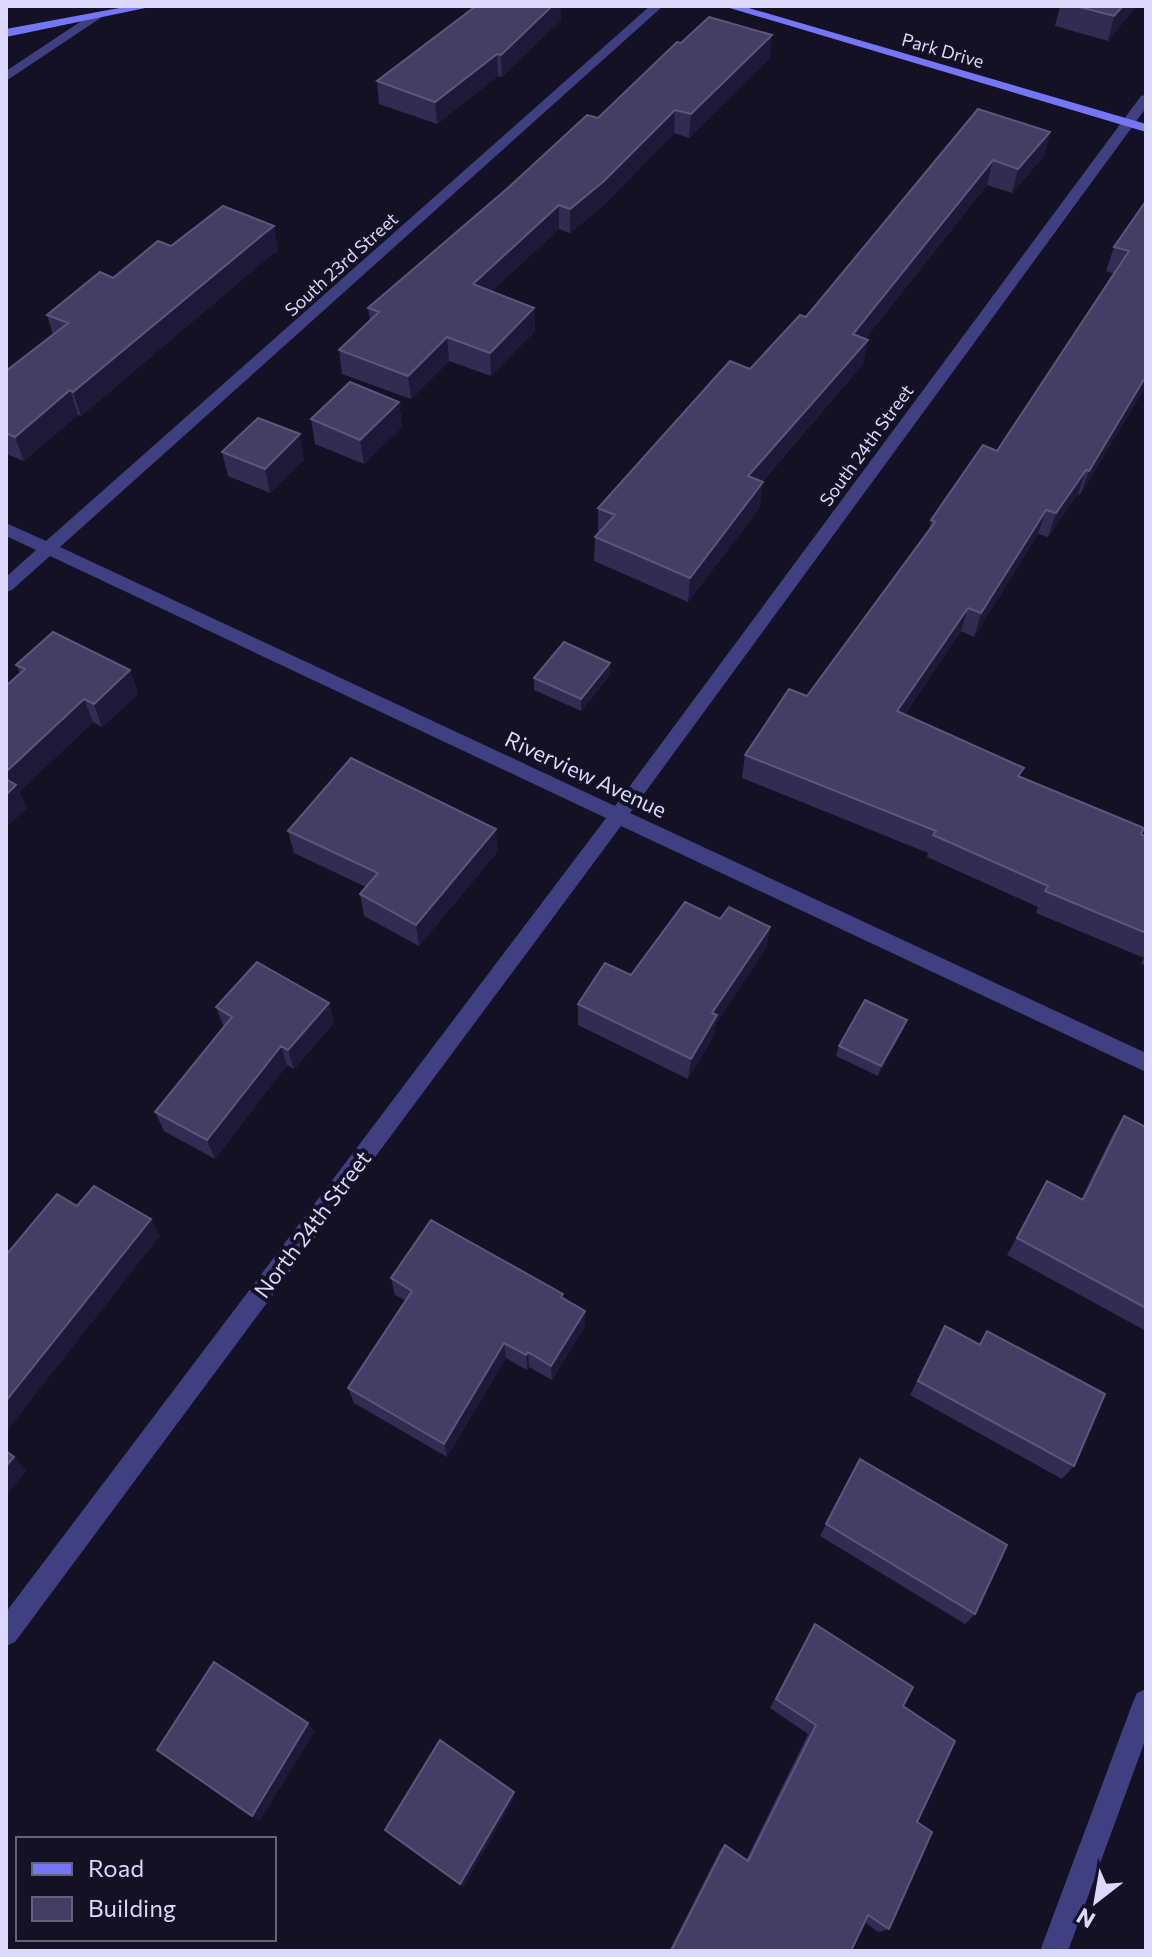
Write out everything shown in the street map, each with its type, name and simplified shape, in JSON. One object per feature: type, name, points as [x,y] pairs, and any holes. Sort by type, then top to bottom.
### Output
[{"type":"main road","points":[[6,33],[149,6]]},
{"type":"main road","name":"Park Drive","points":[[729,6],[1146,128]]},
{"type":"street","name":"South 23rd Street","points":[[6,586],[657,6]]},
{"type":"street","points":[[6,77],[99,15]]},
{"type":"street","name":"South 24th Street","points":[[618,816],[1146,99]]},
{"type":"street","name":"Riverview Avenue","points":[[6,529],[1146,1063]]},
{"type":"street","name":"North 24th Street","points":[[6,1633],[618,816]]},
{"type":"street","points":[[1054,1951],[1146,1702]]},
{"type":"building","points":[[476,6],[552,6],[501,55],[497,54],[435,102],[377,81]]},
{"type":"building","points":[[1076,6],[1123,6],[1114,16]]},
{"type":"building","points":[[709,17],[772,35],[691,114],[675,110],[604,181],[570,209],[559,205],[473,284],[534,308],[490,353],[447,337],[408,376],[339,350],[379,312],[368,308],[509,187],[587,115],[598,118],[677,42],[681,43]]},
{"type":"building","points":[[978,109],[1050,132],[1018,169],[993,160],[853,334],[868,340],[748,476],[763,482],[690,578],[595,537],[615,515],[598,508],[730,361],[750,369],[800,315],[806,317]]},
{"type":"building","points":[[1146,201],[1146,376],[1089,471],[1086,470],[1056,513],[1046,510],[981,613],[968,608],[897,711],[1024,768],[1018,776],[1144,828],[1141,834],[1146,837],[1146,933],[1045,891],[1048,886],[933,835],[936,831],[745,755],[789,689],[807,696],[935,522],[931,520],[983,445],[997,451],[1129,251],[1114,247]]},
{"type":"building","points":[[223,206],[274,226],[15,437],[6,433],[6,371],[68,323],[47,315],[100,272],[113,278],[158,241],[171,246]]},
{"type":"building","points":[[350,382],[399,402],[360,440],[311,419]]},
{"type":"building","points":[[258,418],[300,434],[265,469],[222,452]]},
{"type":"building","points":[[53,632],[130,670],[94,704],[84,699],[6,772],[6,686],[25,669],[16,665]]},
{"type":"building","points":[[564,642],[610,663],[581,699],[534,678]]},
{"type":"building","points":[[351,758],[496,829],[416,925],[360,894],[378,873],[288,831]]},
{"type":"building","points":[[6,779],[16,785],[6,795]]},
{"type":"building","points":[[685,902],[720,919],[729,907],[770,927],[712,1013],[717,1015],[691,1059],[578,1004],[605,963],[631,975]]},
{"type":"building","points":[[257,962],[329,1003],[288,1050],[281,1046],[207,1140],[155,1112],[232,1017],[216,1007]]},
{"type":"building","points":[[865,1000],[907,1020],[881,1066],[839,1046]]},
{"type":"building","points":[[1124,1116],[1146,1127],[1146,1308],[1017,1238],[1047,1181],[1083,1200]]},
{"type":"building","points":[[94,1186],[151,1219],[6,1401],[6,1255],[57,1194],[77,1206]]},
{"type":"building","points":[[431,1220],[563,1294],[561,1297],[585,1311],[551,1366],[528,1352],[526,1355],[504,1343],[444,1444],[348,1388],[412,1291],[391,1278]]},
{"type":"building","points":[[945,1326],[980,1345],[987,1331],[1105,1394],[1074,1466],[918,1381]]},
{"type":"building","points":[[6,1451],[14,1457],[6,1466]]},
{"type":"building","points":[[860,1459],[1007,1545],[975,1614],[826,1524]]},
{"type":"building","points":[[815,1624],[913,1687],[903,1706],[955,1741],[917,1822],[932,1832],[889,1929],[868,1915],[851,1951],[671,1951],[725,1845],[748,1861],[816,1725],[776,1699]]},
{"type":"building","points":[[214,1662],[308,1723],[252,1816],[157,1750]]},
{"type":"building","points":[[440,1740],[514,1792],[460,1884],[385,1830]]}]
